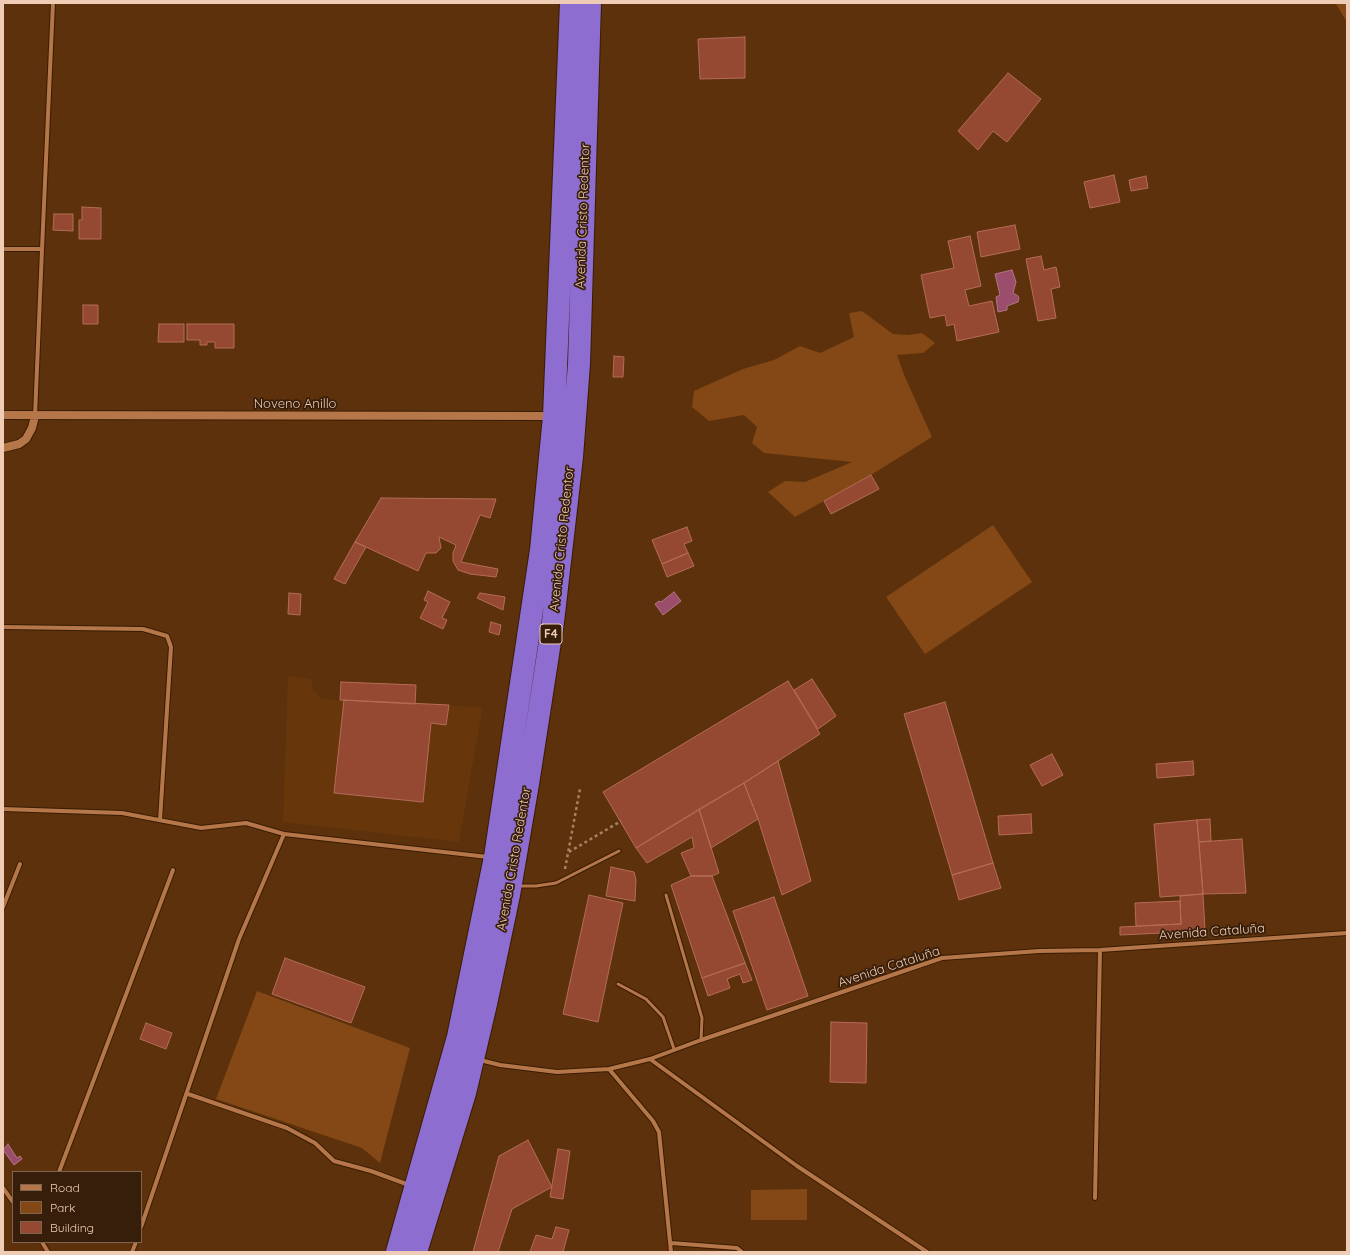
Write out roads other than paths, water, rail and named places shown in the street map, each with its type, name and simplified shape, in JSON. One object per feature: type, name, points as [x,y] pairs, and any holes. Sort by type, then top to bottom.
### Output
[{"type":"highway","name":"Avenida Cristo Redentor","points":[[397,1252],[458,1037],[495,857],[541,550],[554,416],[572,3]]},
{"type":"highway","name":"Avenida Cristo Redentor","points":[[416,1252],[474,1059],[510,885],[528,784],[552,630],[572,457],[579,364],[590,3]]},
{"type":"street","points":[[3,448],[20,444],[26,439],[35,416],[53,3]]},
{"type":"street","points":[[3,249],[42,249]]},
{"type":"street","name":"Noveno Anillo","points":[[3,415],[554,416]]},
{"type":"street","points":[[3,627],[143,629],[167,636],[171,647],[160,820]]},
{"type":"street","points":[[3,809],[122,814],[201,828],[246,823],[284,834],[495,857]]},
{"type":"street","points":[[142,1223],[188,1094],[239,940],[284,834]]},
{"type":"street","points":[[3,907],[20,864]]},
{"type":"street","points":[[59,1171],[173,870]]},
{"type":"street","name":"Avenida Cataluña","points":[[474,1059],[500,1065],[557,1072],[609,1069],[650,1059],[674,1049],[942,958],[1100,950],[1347,933]]},
{"type":"street","points":[[1095,1198],[1100,950]]},
{"type":"street","points":[[650,1059],[797,1166],[926,1252]]},
{"type":"street","points":[[609,1069],[653,1120],[659,1132],[671,1252]]},
{"type":"street","points":[[188,1094],[287,1128],[315,1143],[334,1161],[371,1171],[415,1188]]},
{"type":"street","points":[[3,1188],[12,1201]]},
{"type":"street","points":[[43,1243],[48,1252]]},
{"type":"street","points":[[671,1243],[737,1248],[742,1252]]},
{"type":"lane","points":[[510,885],[536,886],[556,883],[619,851]]},
{"type":"lane","points":[[666,895],[702,1018],[701,1040]]},
{"type":"lane","points":[[618,984],[646,999],[663,1017],[674,1049]]}]
